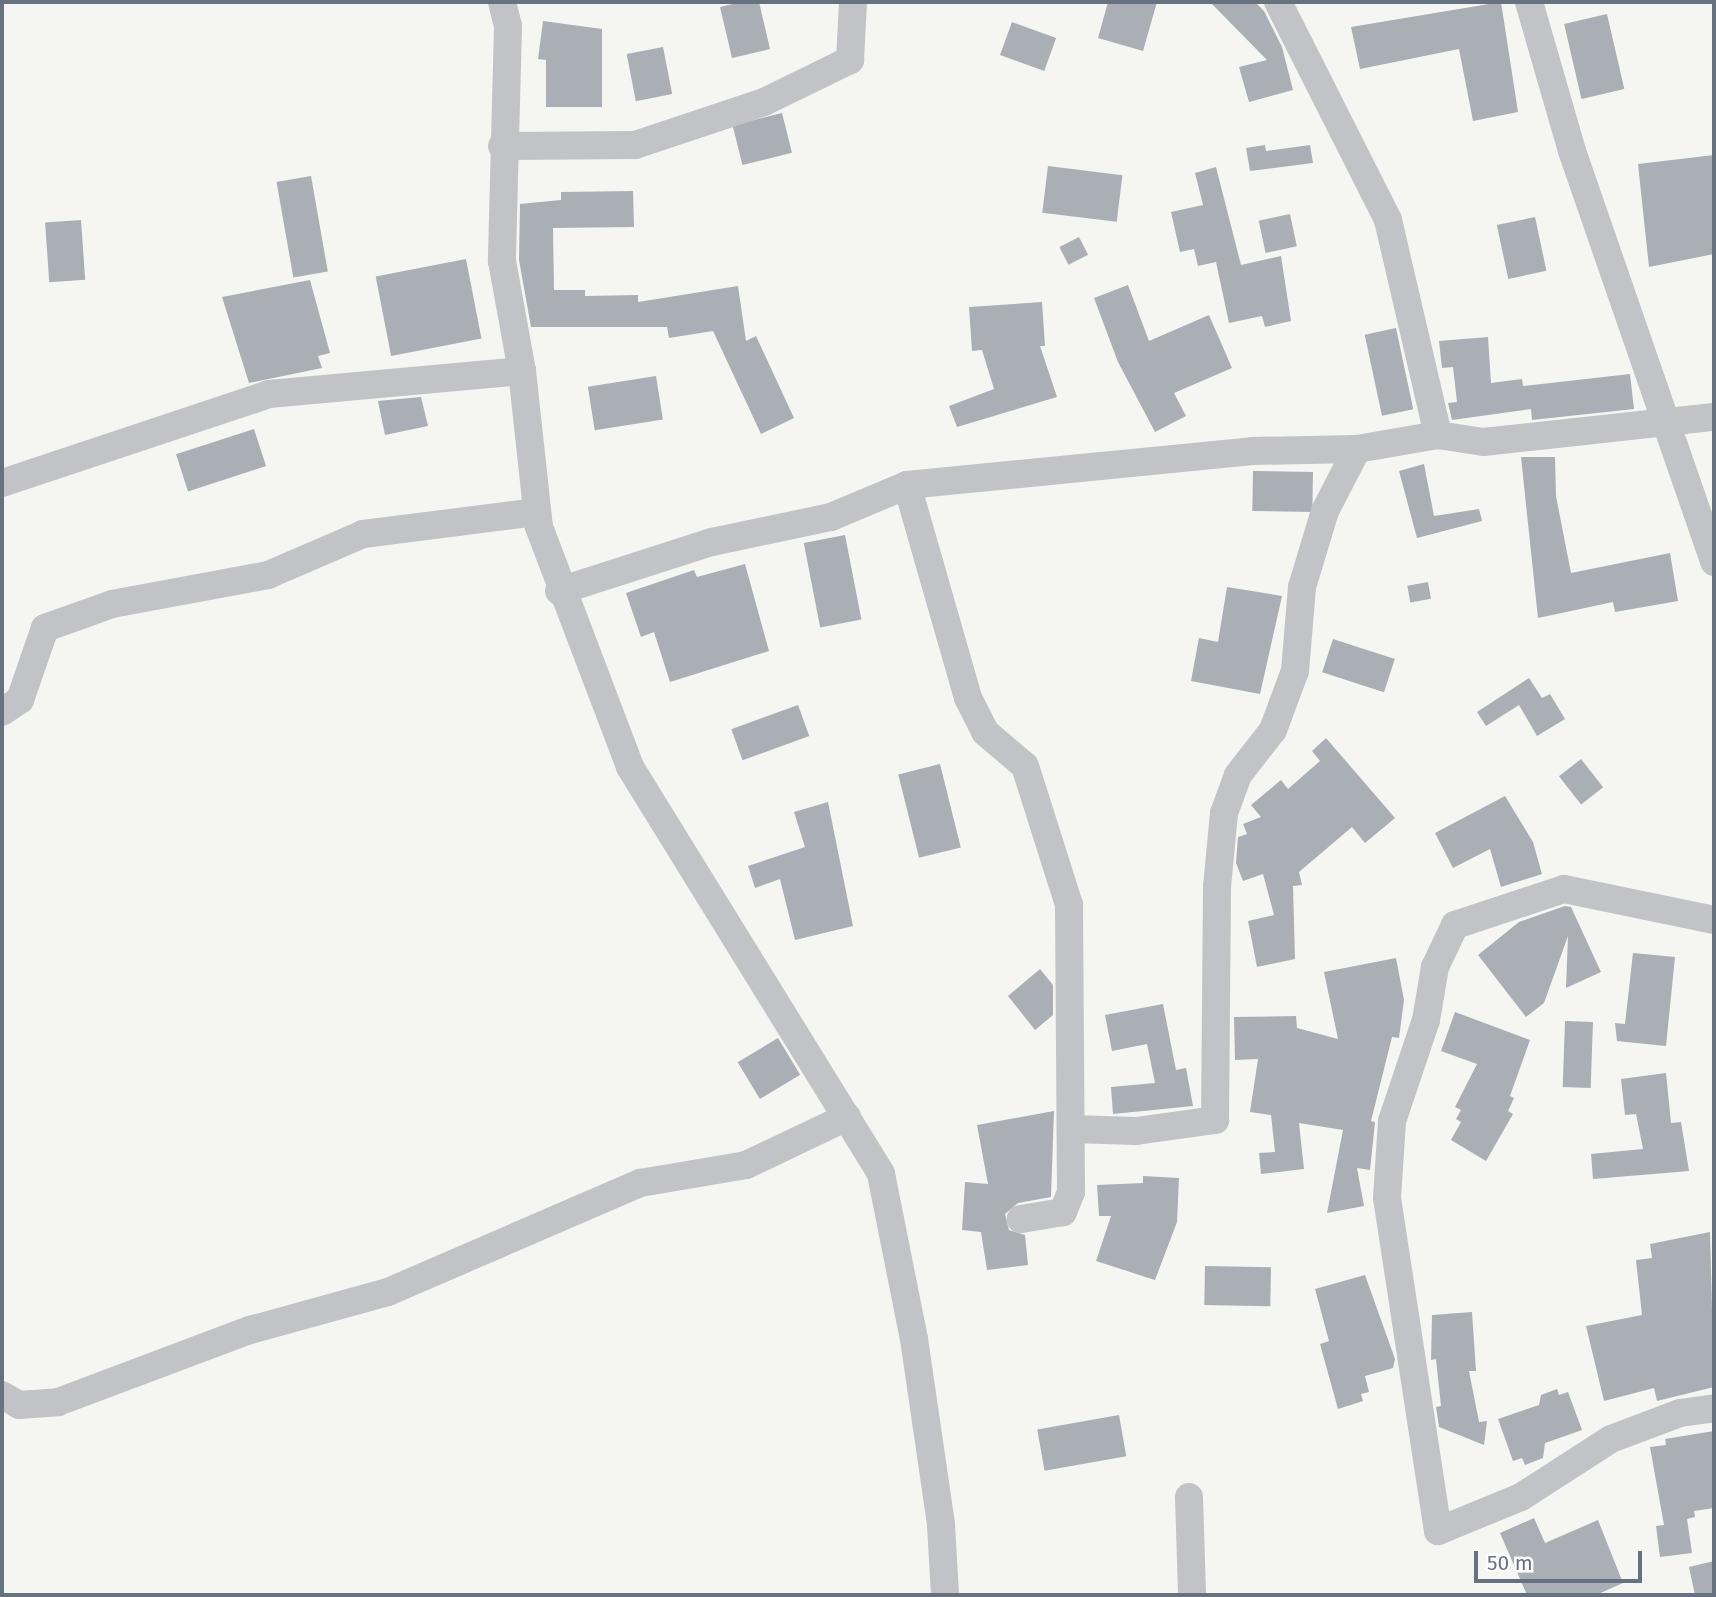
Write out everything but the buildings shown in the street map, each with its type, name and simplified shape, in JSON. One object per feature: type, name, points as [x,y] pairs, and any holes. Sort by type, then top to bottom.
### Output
[{"type":"street","points":[[502,2],[508,26],[502,146],[502,261],[522,371],[537,512],[559,591],[630,766],[881,1174],[914,1339],[941,1525],[945,1595]]},
{"type":"street","points":[[502,146],[635,145],[764,102],[850,60],[853,2]]},
{"type":"street","points":[[1278,2],[1388,220],[1438,435]]},
{"type":"street","points":[[1529,2],[1572,152],[1670,422],[1714,562]]},
{"type":"street","points":[[2,483],[269,394],[522,371]]},
{"type":"street","points":[[559,591],[712,542],[831,517],[907,485],[1252,451],[1357,449],[1438,435],[1483,442],[1714,417]]},
{"type":"street","points":[[1072,1129],[1136,1131],[1215,1120],[1217,887],[1224,813],[1238,775],[1273,730],[1295,671],[1301,587],[1325,511],[1357,449]]},
{"type":"street","points":[[907,485],[968,698],[985,732],[1025,766],[1069,905],[1071,1192],[1063,1212],[1021,1219]]},
{"type":"street","points":[[2,712],[20,700],[45,628],[112,604],[268,575],[363,534],[537,512]]},
{"type":"street","points":[[1714,920],[1564,889],[1455,925],[1435,967],[1426,1020],[1392,1121],[1387,1198],[1438,1531],[1521,1497],[1611,1440],[1680,1412],[1714,1408]]},
{"type":"street","points":[[2,1395],[19,1405],[58,1402],[250,1330],[388,1292],[640,1183],[746,1165],[847,1117]]},
{"type":"street","points":[[1189,1497],[1192,1595]]}]
